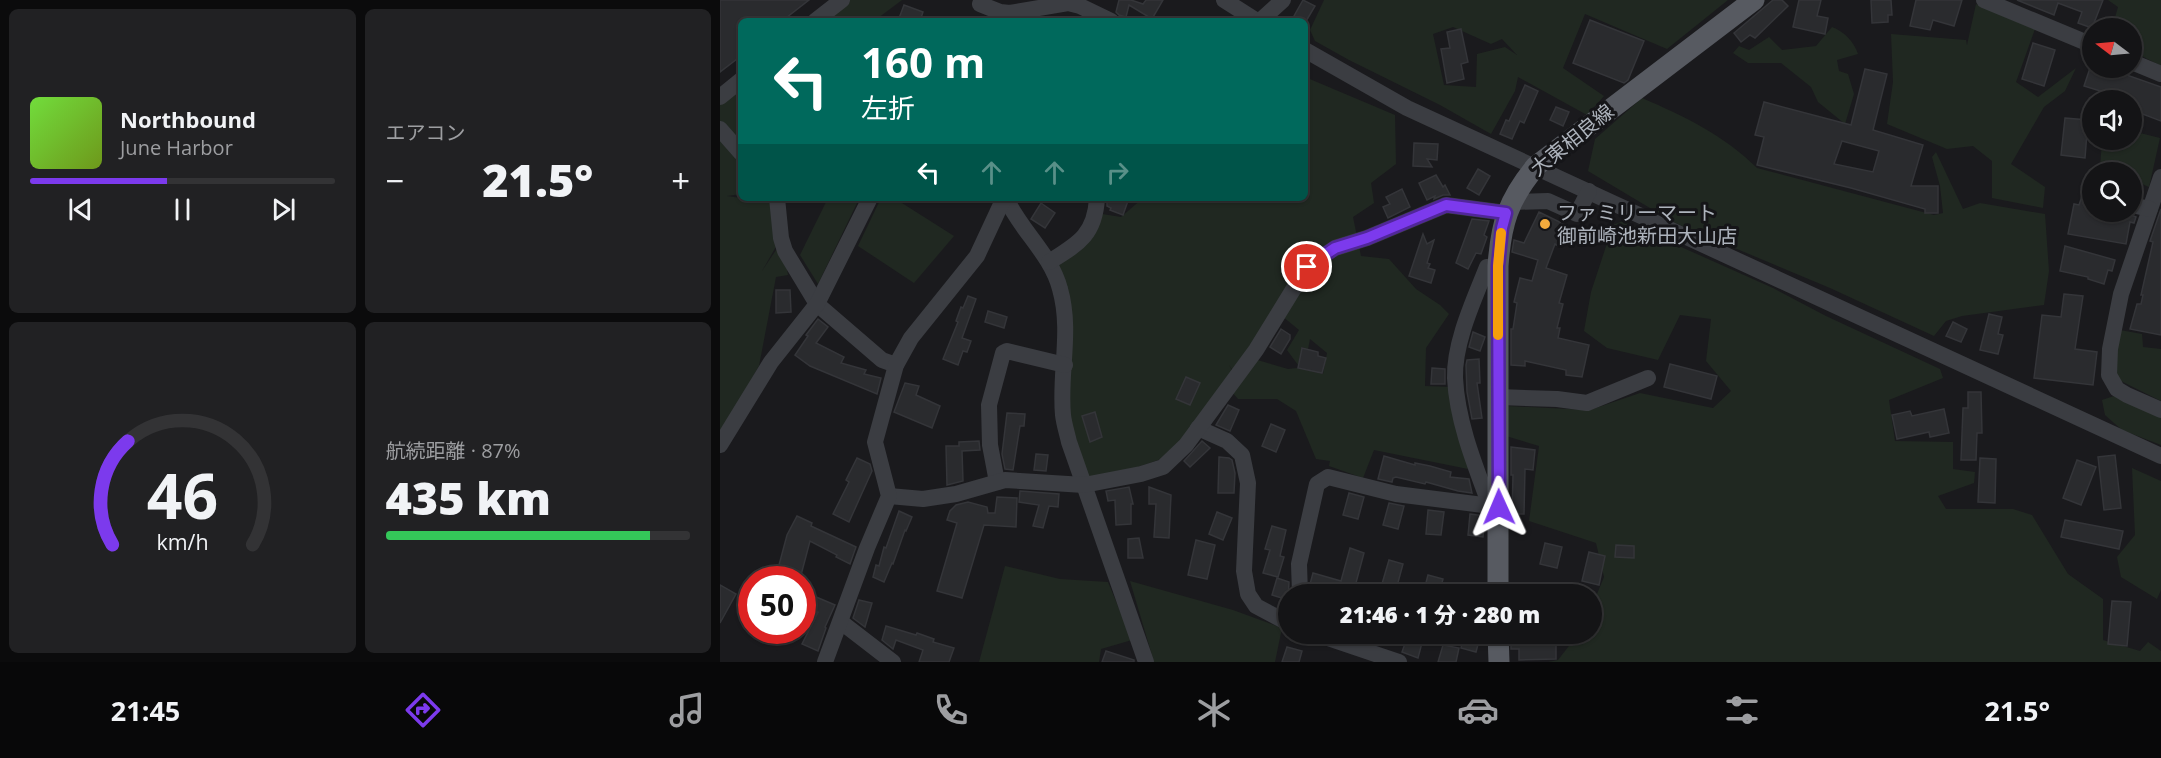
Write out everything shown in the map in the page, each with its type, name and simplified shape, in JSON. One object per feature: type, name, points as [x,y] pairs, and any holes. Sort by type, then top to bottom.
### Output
[{"type":"main road","name":"大東相良線","points":[[1498,584],[1498,266],[1502,228],[1509,208],[1526,178],[1536,166],[1754,0]]},
{"type":"main road","points":[[1498,644],[1499,662]]},
{"type":"street","points":[[819,18],[842,0]]},
{"type":"street","points":[[1224,0],[1247,18]]},
{"type":"street","points":[[1250,18],[1283,0]]},
{"type":"street","points":[[1984,0],[2082,41]]},
{"type":"street","points":[[978,18],[981,2],[1000,12],[1010,13],[1068,3],[1105,18]]},
{"type":"street","points":[[1308,52],[1407,108],[2161,456]]},
{"type":"street","points":[[2142,66],[2161,74]]},
{"type":"street","points":[[720,96],[738,82]]},
{"type":"street","points":[[720,129],[738,150]]},
{"type":"street","points":[[2161,177],[2121,294],[2110,349],[2109,375],[2117,388],[2127,395],[2161,410]]},
{"type":"street","points":[[889,496],[930,498],[956,494],[1005,480],[1084,485],[1141,474],[1163,467],[1186,445],[1256,350],[1307,267],[1335,248],[1367,238],[1446,205],[1509,208],[1548,201],[1577,214],[1589,191]]},
{"type":"street","points":[[777,201],[781,238],[785,251],[817,304],[882,360],[896,366]]},
{"type":"street","points":[[720,445],[771,362],[817,304],[868,201]]},
{"type":"street","points":[[825,662],[867,548],[889,496],[875,442],[896,366],[910,338],[977,256],[1004,201]]},
{"type":"street","points":[[1006,201],[1049,262],[1060,287],[1064,305],[1066,337],[1063,414],[1069,442],[1146,662]]},
{"type":"street","points":[[1049,262],[1072,247],[1088,232],[1095,218],[1097,201]]},
{"type":"street","points":[[2142,207],[2150,209]]},
{"type":"street","points":[[1498,266],[1487,267],[1461,340],[1455,376],[1470,455],[1485,495],[1499,502]]},
{"type":"street","points":[[997,482],[990,446],[989,405],[1003,353],[1007,351],[1065,365]]},
{"type":"street","points":[[1498,397],[1557,399],[1587,403],[1648,378]]},
{"type":"street","points":[[1198,428],[1227,441],[1242,455],[1248,483],[1244,571],[1248,594],[1256,606],[1278,618]]},
{"type":"street","points":[[1300,584],[1299,564],[1317,484],[1328,477],[1396,494],[1499,502]]},
{"type":"street","points":[[841,622],[893,662]]},
{"type":"street","points":[[1346,644],[1399,662]]},
{"type":"shaded area","points":[[842,0],[902,0],[878,18],[819,18]]},
{"type":"shaded area","points":[[1324,0],[1728,0],[1667,49],[1585,14],[1563,68],[1604,96],[1587,115],[1518,77],[1515,91],[1491,134],[1440,105],[1315,41],[1310,30]],"holes":[[[1453,27],[1491,44],[1502,39],[1517,55],[1505,47],[1477,54],[1476,87],[1444,85],[1433,34]]]},
{"type":"shaded area","points":[[2108,0],[2161,0],[2161,66],[2142,56],[2142,18],[2115,18],[2118,7]]},
{"type":"shaded area","points":[[1976,4],[2035,29],[2016,82],[2038,97],[2076,68],[2065,91],[2044,107],[2011,164],[2045,187],[2043,208],[1992,198],[1992,161],[1973,146],[1947,149],[1887,124],[1893,82],[1891,34],[1966,40],[1967,45]]},
{"type":"shaded area","points":[[1832,27],[1848,38],[1858,54],[1837,60],[1839,71],[1848,74],[1854,94],[1845,124],[1818,102],[1811,87],[1781,63],[1748,63],[1733,53],[1739,46],[1749,50],[1769,37],[1782,50],[1816,46]]},
{"type":"shaded area","points":[[1308,78],[1395,115],[1396,164],[1371,183],[1374,203],[1353,217],[1361,256],[1389,259],[1416,289],[1449,314],[1426,348],[1425,386],[1452,387],[1473,470],[1374,450],[1363,478],[1329,466],[1330,461],[1316,459],[1296,411],[1277,399],[1238,399],[1230,390],[1254,359],[1288,369],[1297,368],[1323,374],[1327,353],[1310,339],[1308,349],[1302,347],[1298,365],[1287,350],[1299,330],[1282,316],[1237,376],[1229,365],[1234,374],[1176,454],[1088,484],[1063,414],[1065,365],[1049,262],[1096,213],[1121,217],[1140,201],[1308,201]]},
{"type":"shaded area","points":[[738,82],[738,194],[727,196],[738,198],[738,201],[778,201],[781,238],[762,271],[782,241],[788,275],[776,277],[759,366],[720,434],[720,97]]},
{"type":"shaded area","points":[[1642,98],[1718,137],[1757,168],[1934,215],[1943,213],[1940,186],[1932,157],[1936,152],[1963,209],[1980,203],[2045,214],[2049,271],[2044,305],[1962,316],[1946,321],[1934,336],[1830,288],[1675,223],[1588,171],[1595,139]]},
{"type":"shaded area","points":[[2142,134],[2160,138],[2149,187],[2142,184],[2142,162],[2100,162],[2101,150],[2142,150]]},
{"type":"shaded area","points":[[827,201],[858,201],[818,284],[800,255]]},
{"type":"shaded area","points":[[880,201],[899,201],[954,236],[914,283],[858,246]]},
{"type":"shaded area","points":[[1623,221],[1773,288],[1826,316],[1940,369],[1943,378],[1889,400],[1895,441],[1953,442],[1953,469],[1975,472],[1974,483],[1938,496],[1946,509],[2013,509],[2032,515],[2068,574],[2103,599],[2103,640],[2140,651],[2148,642],[2161,651],[2161,662],[1548,662],[1558,660],[1570,644],[1602,644],[1601,584],[1604,577],[1596,543],[1529,521],[1539,446],[1506,436],[1507,406],[1590,410],[1640,393],[1713,408],[1731,391],[1706,361],[1711,319],[1680,315],[1658,360],[1607,348],[1584,331],[1591,292],[1613,225]]},
{"type":"shaded area","points":[[2120,330],[2142,334],[2143,347],[2161,349],[2161,401],[2119,380],[2113,369]]},
{"type":"shaded area","points":[[2114,396],[2161,417],[2161,445],[2122,430],[2105,415],[2102,400]]},
{"type":"shaded area","points":[[2132,468],[2161,481],[2161,590],[2157,599],[2121,577],[2117,557],[2135,535]]},
{"type":"shaded area","points":[[1005,566],[1060,579],[1108,582],[1132,640],[1101,649],[1099,662],[979,662]]},
{"type":"shaded area","points":[[1130,581],[1233,610],[1278,627],[1279,644],[1275,662],[1154,662]]},
{"type":"building","points":[[720,0],[809,0],[786,18],[738,18],[738,58],[720,72]]},
{"type":"building","points":[[1119,0],[1131,0],[1143,4],[1146,0],[1163,0],[1153,18],[1129,5],[1126,17],[1116,12]]},
{"type":"building","points":[[1303,0],[1315,6],[1308,18],[1294,16]]},
{"type":"building","points":[[1773,0],[1782,0],[1788,6],[1755,38],[1750,35],[1741,42],[1734,33]]},
{"type":"building","points":[[1799,0],[1821,0],[1817,16],[1828,18],[1825,34],[1793,27]]},
{"type":"building","points":[[1871,0],[1891,0],[1892,15],[1888,15],[1888,22],[1872,23]]},
{"type":"building","points":[[1916,0],[1962,0],[1954,26],[1933,20],[1930,30],[1910,26]]},
{"type":"building","points":[[2017,0],[2103,0],[2096,18],[2082,18],[2082,24],[2078,23],[2082,12],[2058,3],[2054,15]]},
{"type":"building","points":[[904,5],[923,12],[921,18],[899,18]]},
{"type":"building","points":[[1590,20],[1644,41],[1628,80],[1624,83],[1573,63]]},
{"type":"building","points":[[1461,29],[1468,62],[1461,64],[1464,79],[1447,83],[1441,49],[1450,48],[1447,32]]},
{"type":"building","points":[[2033,43],[2055,50],[2044,86],[2022,79]]},
{"type":"building","points":[[1865,69],[1887,74],[1873,130],[1923,145],[1911,186],[1938,186],[1938,213],[1925,213],[1925,209],[1757,165],[1764,137],[1755,135],[1764,102],[1851,125]],"holes":[[[1842,141],[1879,151],[1873,172],[1834,164]]]},
{"type":"building","points":[[2087,78],[2135,78],[2161,87],[2161,121],[2142,114],[2142,90],[2097,90],[2084,86]]},
{"type":"building","points":[[1525,85],[1538,91],[1524,123],[1520,121],[1512,139],[1500,134],[1506,120],[1509,121]]},
{"type":"building","points":[[1556,107],[1569,112],[1563,126],[1550,120]]},
{"type":"building","points":[[2065,118],[2082,119],[2082,150],[2086,150],[2085,158],[2061,155]]},
{"type":"building","points":[[1414,143],[1438,144],[1437,160],[1427,159],[1432,167],[1413,166]]},
{"type":"building","points":[[1478,169],[1490,176],[1479,195],[1467,188]]},
{"type":"building","points":[[1436,175],[1450,195],[1434,199],[1435,196],[1427,200],[1419,183]]},
{"type":"building","points":[[1402,189],[1410,207],[1388,218],[1383,207],[1390,204],[1386,197]]},
{"type":"building","points":[[2082,196],[2082,222],[2130,222],[2126,244],[2068,234],[2074,204],[2079,205]]},
{"type":"building","points":[[1107,201],[1128,201],[1123,215],[1110,210],[1111,208],[1107,206]]},
{"type":"building","points":[[1041,203],[1055,213],[1045,228],[1031,219]]},
{"type":"building","points":[[2161,209],[2161,335],[2130,329],[2137,304],[2141,304],[2153,242],[2150,241]]},
{"type":"building","points":[[1539,212],[1568,226],[1558,246],[1555,244],[1546,268],[1567,275],[1559,303],[1563,304],[1557,328],[1560,328],[1558,338],[1589,345],[1582,377],[1566,375],[1566,370],[1525,361],[1525,366],[1511,365],[1511,329],[1513,329],[1517,303],[1514,302],[1520,278],[1532,281],[1538,260],[1512,252],[1514,240],[1524,243]]},
{"type":"building","points":[[1472,219],[1489,221],[1484,235],[1487,237],[1481,254],[1476,253],[1468,269],[1456,263]]},
{"type":"building","points":[[1423,234],[1427,244],[1434,240],[1427,263],[1430,264],[1428,268],[1435,270],[1431,283],[1409,276]]},
{"type":"building","points":[[2065,246],[2115,260],[2112,271],[2108,270],[2104,284],[2088,279],[2088,277],[2060,271]]},
{"type":"building","points":[[776,290],[790,290],[791,312],[776,313]]},
{"type":"building","points":[[2064,294],[2083,296],[2075,349],[2097,352],[2093,385],[2034,378],[2042,315],[2061,317]]},
{"type":"building","points":[[968,296],[976,299],[962,338],[971,341],[967,352],[963,351],[958,365],[943,359],[958,322],[956,321],[961,307],[963,308]]},
{"type":"building","points":[[988,311],[1007,317],[1004,328],[985,322]]},
{"type":"building","points":[[1989,314],[2002,317],[1998,334],[2003,335],[1998,354],[1980,350]]},
{"type":"building","points":[[818,319],[828,327],[816,343],[844,357],[841,363],[866,370],[864,374],[881,378],[877,394],[810,366],[795,355]]},
{"type":"building","points":[[1953,322],[1967,329],[1961,342],[1946,336]]},
{"type":"building","points":[[1281,329],[1290,335],[1290,339],[1281,354],[1270,347]]},
{"type":"building","points":[[1473,332],[1485,337],[1480,351],[1469,347]]},
{"type":"building","points":[[1302,348],[1318,352],[1318,356],[1326,358],[1322,373],[1298,368]]},
{"type":"building","points":[[1479,359],[1480,383],[1477,383],[1482,418],[1472,419],[1467,392],[1466,365],[1467,360]]},
{"type":"building","points":[[1670,364],[1717,376],[1711,399],[1664,387]]},
{"type":"building","points":[[1432,368],[1445,369],[1445,384],[1431,384]]},
{"type":"building","points":[[1186,377],[1200,383],[1190,405],[1176,399]]},
{"type":"building","points":[[905,383],[919,386],[916,395],[940,406],[932,428],[894,412]]},
{"type":"building","points":[[1968,392],[1981,392],[1982,433],[1977,433],[1976,460],[1961,460],[1963,408],[1968,408]]},
{"type":"building","points":[[1228,405],[1239,410],[1230,431],[1216,425]]},
{"type":"building","points":[[1944,409],[1949,433],[1930,437],[1929,432],[1897,439],[1892,415],[1910,411],[1912,416]]},
{"type":"building","points":[[1095,412],[1102,437],[1090,442],[1082,416]]},
{"type":"building","points":[[1007,413],[1025,414],[1024,426],[1020,426],[1013,470],[1005,469],[1002,454]]},
{"type":"building","points":[[1271,424],[1285,430],[1276,452],[1262,446]]},
{"type":"building","points":[[979,441],[980,450],[962,451],[963,481],[947,485],[946,446],[959,446],[959,442]]},
{"type":"building","points":[[1202,441],[1210,448],[1190,467],[1184,461]]},
{"type":"building","points":[[1511,447],[1535,450],[1533,470],[1525,469],[1524,514],[1512,514]]},
{"type":"building","points":[[1036,454],[1048,455],[1046,471],[1034,470]]},
{"type":"building","points":[[2115,455],[2121,508],[2104,510],[2098,457]]},
{"type":"building","points":[[1384,456],[1451,472],[1450,477],[1469,479],[1472,493],[1396,477],[1392,482],[1378,479]]},
{"type":"building","points":[[1219,457],[1232,460],[1235,473],[1234,493],[1218,493]]},
{"type":"building","points":[[857,458],[870,464],[872,471],[849,522],[833,514],[849,482],[846,480]]},
{"type":"building","points":[[1980,458],[1996,459],[1995,503],[1978,502]]},
{"type":"building","points":[[2077,460],[2096,467],[2081,505],[2063,498]]},
{"type":"building","points":[[1129,487],[1133,504],[1131,504],[1131,524],[1116,525],[1115,500],[1108,501],[1106,491]]},
{"type":"building","points":[[1149,487],[1171,495],[1169,538],[1154,537],[1156,504],[1149,504]]},
{"type":"building","points":[[1020,491],[1059,494],[1058,507],[1049,506],[1043,528],[1033,526],[1039,505],[1019,502]]},
{"type":"building","points":[[1349,493],[1364,497],[1358,519],[1343,515]]},
{"type":"building","points":[[997,497],[1017,498],[1016,527],[984,525],[962,598],[937,591],[957,523],[947,520],[950,511],[956,505],[968,502],[987,507],[988,513],[995,513]]},
{"type":"building","points":[[1389,503],[1404,506],[1398,529],[1383,525]]},
{"type":"building","points":[[1428,510],[1444,512],[1441,535],[1426,534]]},
{"type":"building","points":[[899,511],[912,517],[884,582],[873,577]]},
{"type":"building","points":[[1217,512],[1232,518],[1223,540],[1209,534]]},
{"type":"building","points":[[1470,514],[1485,516],[1483,537],[1468,535]]},
{"type":"building","points":[[797,516],[812,523],[811,526],[856,547],[850,564],[810,541],[803,566],[783,566],[779,565],[787,535]]},
{"type":"building","points":[[2065,520],[2123,531],[2119,549],[2061,537]]},
{"type":"building","points":[[1272,526],[1286,530],[1280,556],[1284,557],[1278,577],[1263,573],[1270,550],[1265,549]]},
{"type":"building","points":[[1139,538],[1143,558],[1128,558],[1128,539]]},
{"type":"building","points":[[1196,540],[1215,545],[1207,579],[1188,575]]},
{"type":"building","points":[[1545,543],[1562,547],[1557,568],[1540,564]]},
{"type":"building","points":[[1616,545],[1634,546],[1634,558],[1615,557]]},
{"type":"building","points":[[1350,548],[1364,553],[1356,584],[1310,584],[1313,573],[1341,581]]},
{"type":"building","points":[[1589,552],[1605,556],[1599,584],[1582,581]]},
{"type":"building","points":[[1389,560],[1403,564],[1398,584],[1382,584]]},
{"type":"building","points":[[1428,575],[1443,579],[1442,584],[1426,584]]},
{"type":"building","points":[[1277,578],[1289,582],[1289,584],[1278,584],[1278,597],[1272,595]]},
{"type":"building","points":[[720,585],[736,594],[720,623]]},
{"type":"building","points":[[816,597],[835,605],[818,651],[802,644],[816,644],[818,612],[816,611]]},
{"type":"building","points":[[859,600],[872,603],[865,627],[853,618]]},
{"type":"building","points":[[2112,601],[2131,602],[2127,646],[2108,644]]},
{"type":"building","points":[[886,626],[916,635],[917,633],[934,639],[933,642],[954,648],[949,662],[919,662],[923,650],[896,640],[893,649],[882,640]]},
{"type":"building","points":[[1405,644],[1422,644],[1418,658],[1402,652]]},
{"type":"building","points":[[1462,644],[1478,644],[1476,652],[1461,648]]},
{"type":"building","points":[[1511,644],[1556,644],[1556,659],[1519,660],[1519,649],[1511,649]]},
{"type":"building","points":[[1443,645],[1459,648],[1456,662],[1438,662]]},
{"type":"building","points":[[1287,647],[1302,651],[1299,662],[1282,662]]},
{"type":"building","points":[[1106,651],[1134,660],[1134,662],[1102,662]]},
{"type":"slow traffic","points":[[1498,335],[1498,266],[1501,233]]},
{"type":"place","name":"ファミリーマート 御前崎池新田大山店","points":[[1545,224]]},
{"type":"route","points":[[1307,267],[1335,248],[1367,238],[1446,205],[1506,213],[1499,244],[1498,266],[1499,507]]}]
